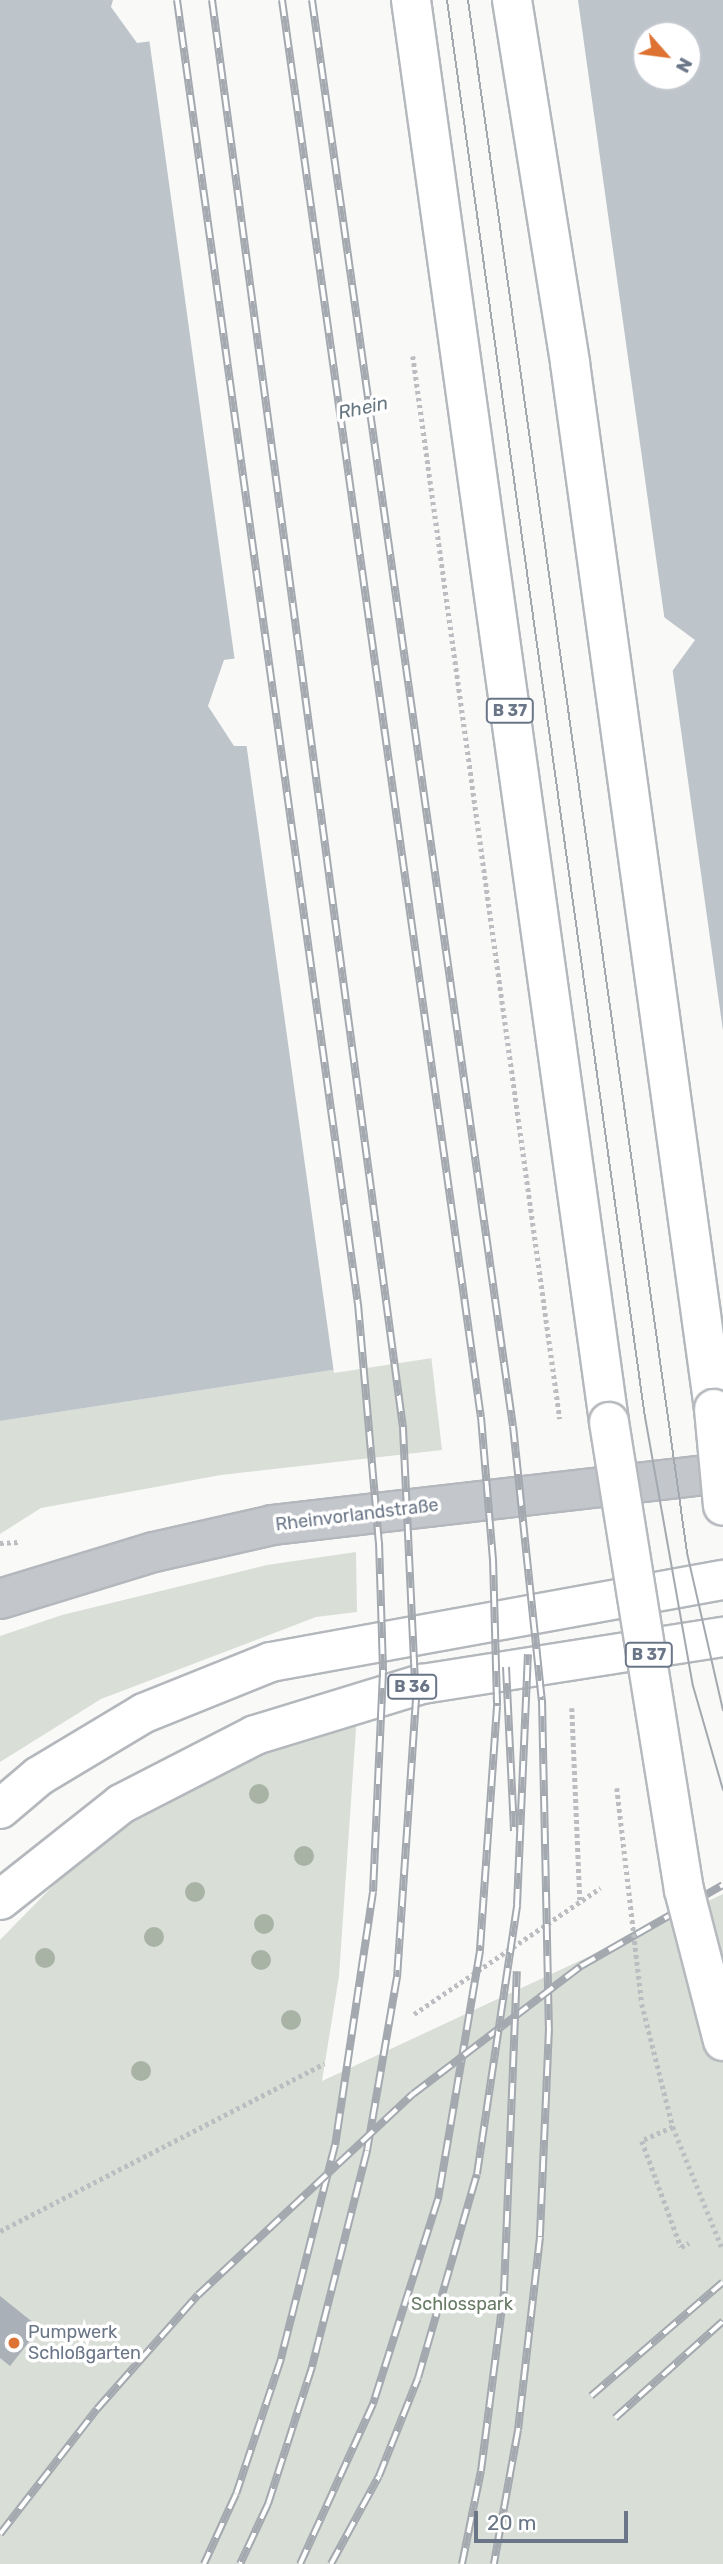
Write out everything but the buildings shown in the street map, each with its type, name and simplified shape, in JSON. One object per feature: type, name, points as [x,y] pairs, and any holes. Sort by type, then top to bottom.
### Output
[{"type":"main road","name":"B 37","points":[[411,0],[609,1422],[684,1890],[723,2041]]},
{"type":"main road","points":[[512,0],[570,363],[713,1409],[723,1506]]},
{"type":"main road","points":[[713,1409],[723,1446]]},
{"type":"main road","points":[[0,1809],[39,1776],[144,1713],[271,1662],[723,1580]]},
{"type":"main road","name":"B 36","points":[[0,1900],[121,1804],[255,1735],[422,1684],[723,1637]]},
{"type":"street","name":"Rheinvorlandstraße","points":[[0,1599],[154,1552],[273,1525],[723,1473]]},
{"type":"path","points":[[413,356],[562,1429]]},
{"type":"path","points":[[572,1718],[580,1900]]},
{"type":"path","points":[[616,1781],[642,2004],[673,2127],[723,2250]]},
{"type":"path","points":[[414,2014],[600,1888]]},
{"type":"path","points":[[0,2231],[324,2064]]},
{"type":"path","points":[[673,2127],[642,2141],[681,2247],[689,2243]]},
{"type":"green space","points":[[431,1355],[442,1450],[221,1475],[41,1508],[0,1534],[0,1421]]},
{"type":"green space","points":[[356,1552],[357,1612],[316,1617],[101,1699],[0,1762],[0,1636],[62,1615],[267,1565]]},
{"type":"green space","name":"Schlosspark","points":[[357,1714],[339,1976],[322,2081],[723,1894],[723,2564],[0,2564],[0,1940],[83,1855],[144,1809],[223,1765]]},
{"type":"water","name":"Rhein","points":[[0,0],[113,0],[111,7],[137,43],[464,0],[723,0],[723,1310],[0,1421]],"holes":[[[642,601],[695,640],[657,692],[250,746],[234,746],[208,706],[224,660]]]},
{"type":"pier","points":[[437,0],[578,0],[665,622],[641,605],[235,662],[149,38]]},
{"type":"pier","points":[[672,666],[723,1031],[723,1314],[334,1373],[246,742],[655,689]]},
{"type":"tram line","points":[[447,0],[645,1417],[693,1686],[723,1790]]},
{"type":"tram line","points":[[468,0],[687,1553],[723,1710]]},
{"type":"railway","points":[[177,0],[358,1304],[379,1542],[383,1672],[373,1892],[335,2145],[281,2359],[236,2494],[204,2564]]},
{"type":"railway","points":[[212,0],[403,1428],[416,1699],[397,1977],[367,2151],[312,2367],[268,2504],[240,2564]]},
{"type":"railway","points":[[282,0],[481,1417],[493,1559],[497,1706],[480,1951],[438,2199],[373,2404],[300,2564]]},
{"type":"railway","points":[[312,0],[513,1426],[542,1700],[549,2028],[540,2237],[518,2430],[494,2564]]},
{"type":"railway","points":[[331,2564],[379,2476],[418,2378],[477,2174],[517,1905],[528,1654]]},
{"type":"railway","points":[[506,1667],[514,1831]]},
{"type":"railway","points":[[0,2534],[97,2409],[198,2295],[413,2094],[581,1966],[723,1885]]},
{"type":"railway","points":[[462,2564],[481,2471],[504,2291],[517,1971]]},
{"type":"railway","points":[[591,2396],[723,2282]]},
{"type":"railway","points":[[615,2418],[723,2321]]},
{"type":"place","name":"Pumpwerk Schloßgarten","points":[[14,2343]]}]
